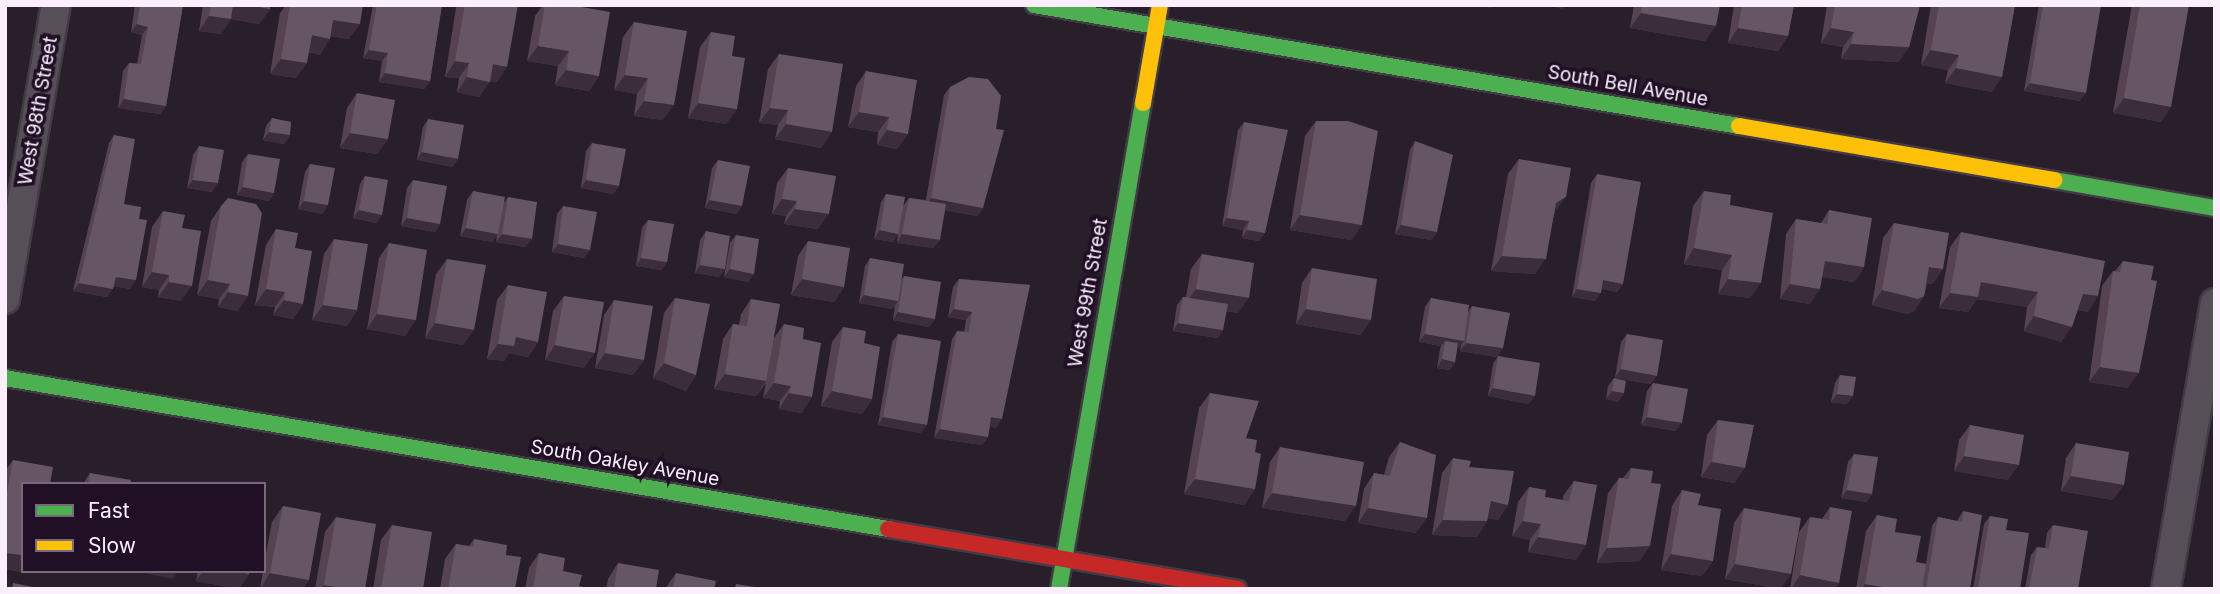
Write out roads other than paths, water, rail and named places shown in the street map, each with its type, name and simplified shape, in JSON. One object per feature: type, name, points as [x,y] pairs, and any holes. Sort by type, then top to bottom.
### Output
[{"type":"street","name":"West 98th Street","points":[[5,299],[56,5]]},
{"type":"street","name":"South Bell Avenue","points":[[1034,5],[2215,208]]},
{"type":"street","name":"West 99th Street","points":[[1059,589],[1160,5]]},
{"type":"street","points":[[2166,589],[2215,303]]},
{"type":"street","name":"South Oakley Avenue","points":[[5,378],[1238,589]]}]
